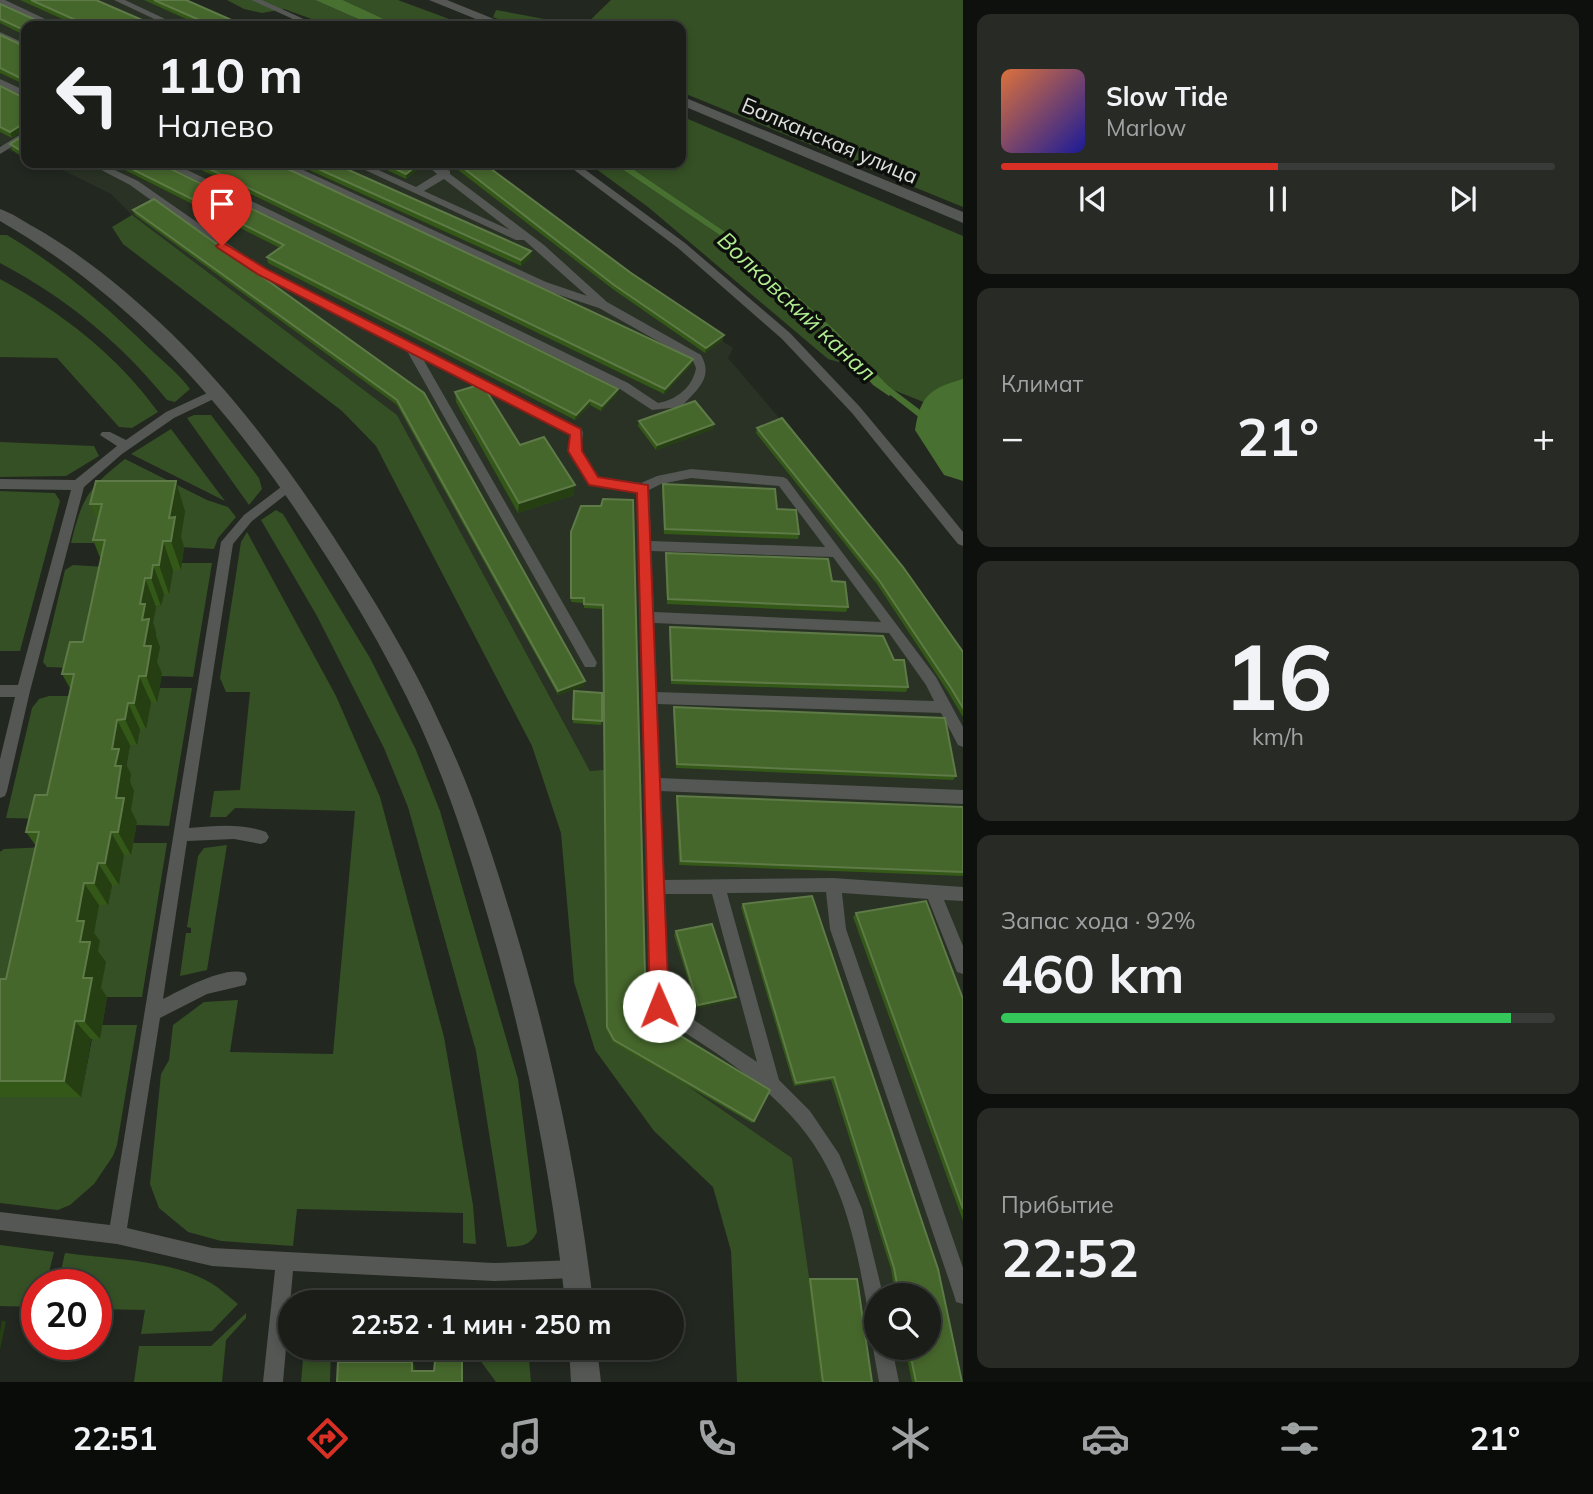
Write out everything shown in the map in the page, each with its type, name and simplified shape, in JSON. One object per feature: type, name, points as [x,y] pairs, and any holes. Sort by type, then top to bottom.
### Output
[{"type":"street","points":[[435,0],[491,21]]},
{"type":"street","name":"Балканская улица","points":[[686,102],[963,218]]},
{"type":"street","points":[[1,216],[69,255],[107,285],[143,315],[218,392],[289,486],[383,633],[432,729],[480,851],[534,1036],[556,1139],[578,1290]]},
{"type":"street","points":[[584,1360],[586,1382]]},
{"type":"lane","points":[[118,0],[165,21]]},
{"type":"lane","points":[[255,0],[303,21]]},
{"type":"lane","points":[[0,1],[45,21]]},
{"type":"lane","points":[[0,35],[21,45]]},
{"type":"lane","points":[[0,82],[21,92]]},
{"type":"lane","points":[[0,151],[21,137]]},
{"type":"lane","points":[[103,168],[134,183],[237,257],[577,432],[575,451],[594,481],[643,488],[654,480],[677,473],[783,482],[931,681],[963,741]]},
{"type":"lane","points":[[176,168],[624,386],[656,407],[677,404],[701,374],[702,368],[697,358],[603,305],[542,285],[291,168]]},
{"type":"lane","points":[[366,168],[540,247]]},
{"type":"lane","points":[[438,168],[540,247],[603,305]]},
{"type":"lane","points":[[577,168],[622,199],[785,336],[854,408],[963,541]]},
{"type":"lane","points":[[417,191],[446,173]]},
{"type":"lane","points":[[412,349],[590,663]]},
{"type":"lane","points":[[0,791],[23,691],[78,485],[127,445],[170,415],[218,392]]},
{"type":"lane","points":[[106,435],[127,445]]},
{"type":"lane","points":[[0,484],[78,485]]},
{"type":"lane","points":[[117,1236],[228,542],[248,518],[289,486]]},
{"type":"lane","points":[[643,488],[659,1006],[739,1058],[805,1118],[825,1146],[853,1207],[871,1283]]},
{"type":"lane","points":[[644,546],[837,552]]},
{"type":"lane","points":[[646,618],[892,628]]},
{"type":"lane","points":[[0,691],[23,691]]},
{"type":"lane","points":[[649,698],[944,707]]},
{"type":"lane","points":[[654,783],[963,797]]},
{"type":"lane","points":[[181,835],[234,832],[261,836]]},
{"type":"lane","points":[[717,885],[772,1086]]},
{"type":"lane","points":[[657,887],[833,885],[963,894]]},
{"type":"lane","points":[[833,885],[838,929],[963,1295]]},
{"type":"lane","points":[[934,894],[963,966]]},
{"type":"lane","points":[[152,1013],[205,987],[239,979]]},
{"type":"lane","points":[[0,1221],[117,1236],[212,1257],[494,1272],[576,1269]]},
{"type":"lane","points":[[273,1382],[285,1262]]},
{"type":"lane","points":[[885,1360],[889,1382]]},
{"type":"shaded area","points":[[0,0],[176,0],[224,21],[21,21],[21,157],[0,145]]},
{"type":"shaded area","points":[[227,0],[315,0],[363,21],[317,21],[284,9],[262,13],[244,9]]},
{"type":"shaded area","points":[[315,0],[343,0],[388,21],[363,21]]},
{"type":"shaded area","points":[[343,0],[398,0],[455,21],[388,21]]},
{"type":"shaded area","points":[[611,0],[963,0],[963,207],[686,94],[686,21],[589,21]]},
{"type":"shaded area","points":[[496,10],[555,21],[503,21],[493,17]]},
{"type":"shaded area","points":[[686,118],[963,236],[963,384],[926,403],[891,389],[836,331],[727,233],[631,168],[686,168]]},
{"type":"shaded area","points":[[58,168],[486,168],[632,281],[733,348],[728,358],[787,427],[963,662],[963,1382],[824,1382],[792,1158],[614,1035],[614,769],[590,771],[397,415],[132,215],[111,194]]},
{"type":"shaded area","points":[[595,168],[620,168],[721,236],[829,335],[862,373],[850,365],[828,359],[648,207]]},
{"type":"shaded area","points":[[620,168],[631,168],[727,233],[836,331],[894,392],[889,396],[873,385],[829,335],[721,236]]},
{"type":"shaded area","points":[[132,215],[397,415],[590,771],[614,769],[614,1035],[792,1158],[824,1382],[737,1382],[731,1251],[713,1187],[654,1131],[595,1050],[574,982],[561,833],[532,746],[376,446],[342,411],[123,244],[112,227]]},
{"type":"shaded area","points":[[0,235],[7,235],[27,247],[82,288],[172,369],[190,389],[175,402],[167,400],[130,359],[91,323],[47,291],[0,263]]},
{"type":"shaded area","points":[[0,279],[44,305],[86,336],[125,372],[158,412],[132,428],[119,427],[57,358],[0,357]]},
{"type":"shaded area","points":[[963,384],[963,415],[926,403]]},
{"type":"shaded area","points":[[194,415],[211,415],[259,478],[262,489],[249,505],[187,418]]},
{"type":"shaded area","points":[[171,429],[225,501],[131,454]]},
{"type":"shaded area","points":[[0,442],[94,446],[99,456],[66,476],[0,477]]},
{"type":"shaded area","points":[[125,459],[207,500],[228,507],[236,517],[218,538],[214,549],[179,547],[185,511],[111,543],[71,543],[88,495],[102,478]]},
{"type":"shaded area","points":[[0,491],[55,493],[60,501],[20,651],[0,651]]},
{"type":"shaded area","points":[[276,510],[283,514],[370,658],[416,750],[440,811],[518,1079],[537,1232],[525,1244],[507,1247],[476,1051],[408,807],[384,748],[317,616],[261,520]]},
{"type":"shaded area","points":[[247,532],[336,696],[380,797],[444,1037],[473,1205],[476,1244],[463,1243],[463,1213],[297,1209],[293,1246],[221,1241],[188,1232],[159,1208],[150,1184],[161,1074],[169,1060],[173,1025],[204,1002],[238,1000],[230,1052],[333,1054],[355,811],[235,808],[226,817],[210,817],[214,791],[240,790],[250,692],[226,692],[220,678],[241,542]]},
{"type":"shaded area","points":[[182,563],[212,563],[193,677],[161,676],[155,673],[151,632],[156,607],[161,606],[164,594],[169,594],[173,570],[180,570]]},
{"type":"shaded area","points":[[73,565],[106,567],[96,669],[47,667],[43,662],[65,570]]},
{"type":"shaded area","points":[[160,688],[192,688],[169,826],[136,825],[129,822],[125,774],[130,745],[137,745],[140,729],[146,729],[151,702],[157,702]]},
{"type":"shaded area","points":[[49,696],[77,696],[51,819],[6,818],[32,708],[39,699]]},
{"type":"shaded area","points":[[133,843],[167,843],[142,997],[99,997],[92,941],[99,905],[108,905],[112,885],[124,855],[131,854]]},
{"type":"shaded area","points":[[227,845],[207,970],[180,976],[186,933],[191,933],[191,928],[187,927],[198,856],[204,848]]},
{"type":"shaded area","points":[[45,847],[56,855],[0,998],[0,852],[4,849]]},
{"type":"shaded area","points":[[102,1025],[137,1025],[113,1156],[94,1184],[70,1205],[58,1210],[0,1203],[0,1097],[81,1097],[92,1039],[100,1038]]},
{"type":"shaded area","points":[[0,1245],[54,1252],[50,1269],[21,1269],[21,1307],[0,1306]]},
{"type":"shaded area","points":[[65,1253],[160,1265],[196,1275],[222,1290],[238,1304],[212,1331],[141,1334],[145,1310],[112,1309],[112,1269],[61,1269]]},
{"type":"shaded area","points":[[246,1313],[246,1318],[226,1340],[222,1382],[134,1382],[139,1346],[211,1346]]},
{"type":"shaded area","points":[[303,1360],[331,1360],[330,1382],[301,1382]]},
{"type":"shaded area","points":[[480,1360],[529,1360],[531,1382],[496,1382]]},
{"type":"building","points":[[31,0],[96,0],[144,21],[78,21]]},
{"type":"building","points":[[154,0],[186,0],[234,21],[202,21]]},
{"type":"building","points":[[0,4],[38,21],[21,21],[21,29],[0,19]]},
{"type":"building","points":[[0,35],[21,45],[21,78],[0,68]]},
{"type":"building","points":[[0,86],[21,96],[21,125],[10,132],[0,127]]},
{"type":"building","points":[[21,137],[21,150],[10,144]]},
{"type":"building","points":[[130,168],[169,168],[618,389],[602,406],[590,400],[576,415],[267,257],[284,245]]},
{"type":"building","points":[[207,168],[286,168],[693,359],[665,389]]},
{"type":"building","points":[[316,168],[344,168],[531,251],[521,260]]},
{"type":"building","points":[[393,168],[414,168],[406,174]]},
{"type":"building","points":[[463,168],[490,168],[631,273],[724,335],[706,348],[614,285]]},
{"type":"building","points":[[154,199],[424,393],[585,681],[558,691],[397,400],[133,210]]},
{"type":"building","points":[[482,384],[520,445],[544,437],[575,485],[519,503],[455,392]]},
{"type":"building","points":[[695,401],[714,424],[657,445],[639,421]]},
{"type":"building","points":[[782,418],[903,567],[963,652],[963,708],[879,580],[757,428]]},
{"type":"building","points":[[96,481],[176,481],[169,518],[175,517],[171,541],[163,541],[159,565],[153,565],[151,578],[145,578],[140,604],[145,604],[142,620],[149,619],[144,646],[151,646],[146,676],[139,676],[134,703],[128,703],[125,719],[117,720],[112,749],[119,749],[115,766],[121,766],[116,798],[124,798],[118,832],[111,832],[105,863],[98,863],[94,883],[84,883],[77,921],[84,921],[80,942],[90,942],[83,978],[92,978],[84,1021],[75,1021],[64,1081],[0,1081],[0,979],[6,979],[39,832],[26,832],[35,795],[47,795],[74,674],[62,674],[70,642],[83,642],[105,540],[93,540],[102,504],[90,504]]},
{"type":"building","points":[[663,484],[775,489],[777,509],[796,510],[799,534],[665,529]]},
{"type":"building","points":[[603,499],[633,500],[646,1015],[770,1090],[754,1121],[614,1040],[607,1027],[603,605],[584,604],[584,598],[571,598],[571,532],[581,506],[601,506]]},
{"type":"building","points":[[666,553],[828,559],[832,581],[845,582],[848,607],[668,599]]},
{"type":"building","points":[[670,627],[883,636],[894,660],[904,660],[908,687],[672,680]]},
{"type":"building","points":[[574,691],[602,693],[602,721],[573,719]]},
{"type":"building","points":[[674,707],[945,718],[956,776],[677,764]]},
{"type":"building","points":[[677,796],[963,807],[963,872],[681,861]]},
{"type":"building","points":[[812,896],[941,1283],[897,1283],[834,1077],[796,1083],[743,904]]},
{"type":"building","points":[[926,901],[963,999],[963,1209],[856,913]]},
{"type":"building","points":[[712,924],[736,997],[698,1005],[676,931]]},
{"type":"building","points":[[810,1279],[857,1279],[864,1327],[864,1360],[869,1360],[872,1382],[823,1382]]},
{"type":"building","points":[[941,1283],[962,1382],[916,1382],[911,1360],[941,1360]]},
{"type":"building","points":[[435,1361],[462,1361],[462,1382],[337,1382],[338,1362],[412,1362],[412,1371],[434,1371]]},
{"type":"waterway","name":"Волковский канал","points":[[883,385],[941,430]]},
{"type":"waterway","name":"Волковский канал","points":[[963,397],[944,409],[941,430],[963,461]]},
{"type":"route","points":[[222,246],[263,272],[577,432],[575,451],[594,481],[643,488],[659,1006]]}]
